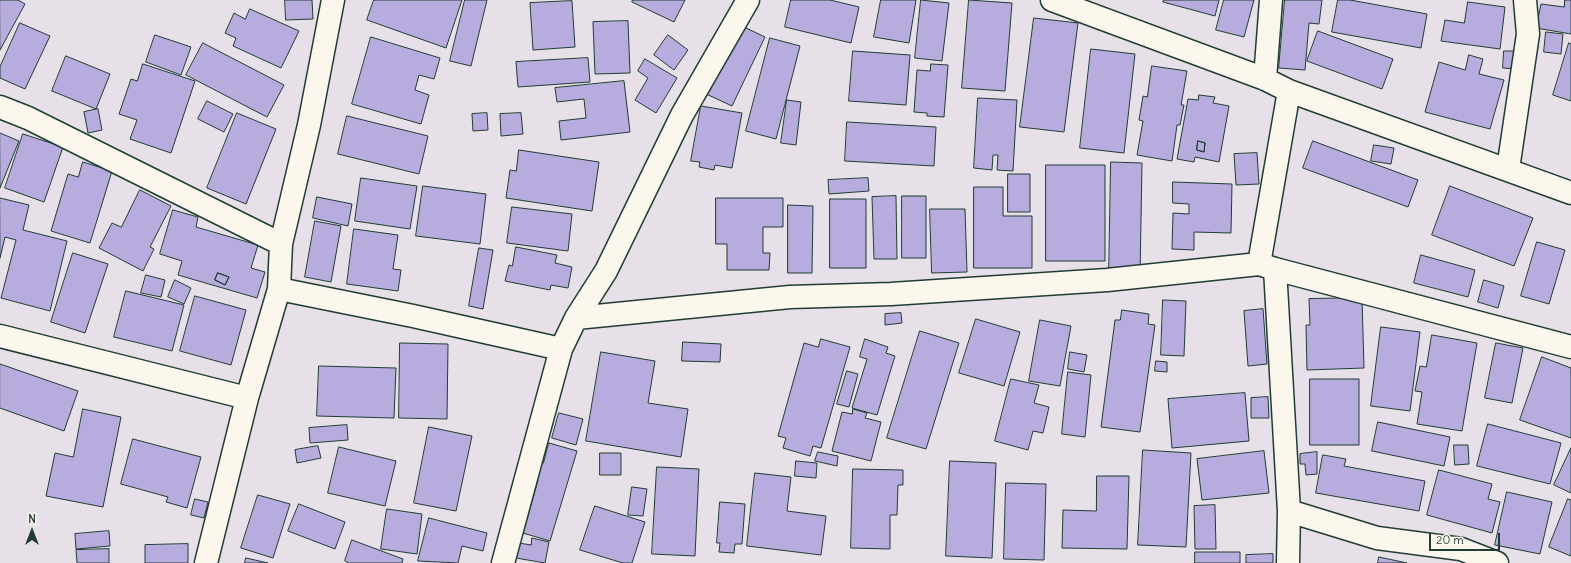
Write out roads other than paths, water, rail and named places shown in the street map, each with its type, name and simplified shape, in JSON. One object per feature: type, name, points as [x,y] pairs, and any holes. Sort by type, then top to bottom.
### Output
[{"type":"street","points":[[206,563],[247,398],[279,290],[281,244],[309,125],[333,0]]},
{"type":"street","points":[[502,563],[561,349],[576,318],[606,271],[682,115],[748,0]]},
{"type":"street","points":[[1052,0],[1265,79],[1289,91],[1571,193]]},
{"type":"street","points":[[1265,79],[1271,0]]},
{"type":"street","points":[[1508,169],[1528,34],[1525,0]]},
{"type":"street","points":[[1288,563],[1288,511],[1267,267],[1289,91]]},
{"type":"street","points":[[0,107],[28,118],[281,244]]},
{"type":"street","points":[[576,318],[790,297],[890,294],[1107,280],[1267,267],[1571,347]]},
{"type":"street","points":[[279,290],[413,316],[561,349]]},
{"type":"street","points":[[0,336],[247,398]]},
{"type":"street","points":[[1288,511],[1377,538],[1461,549],[1497,563]]}]
